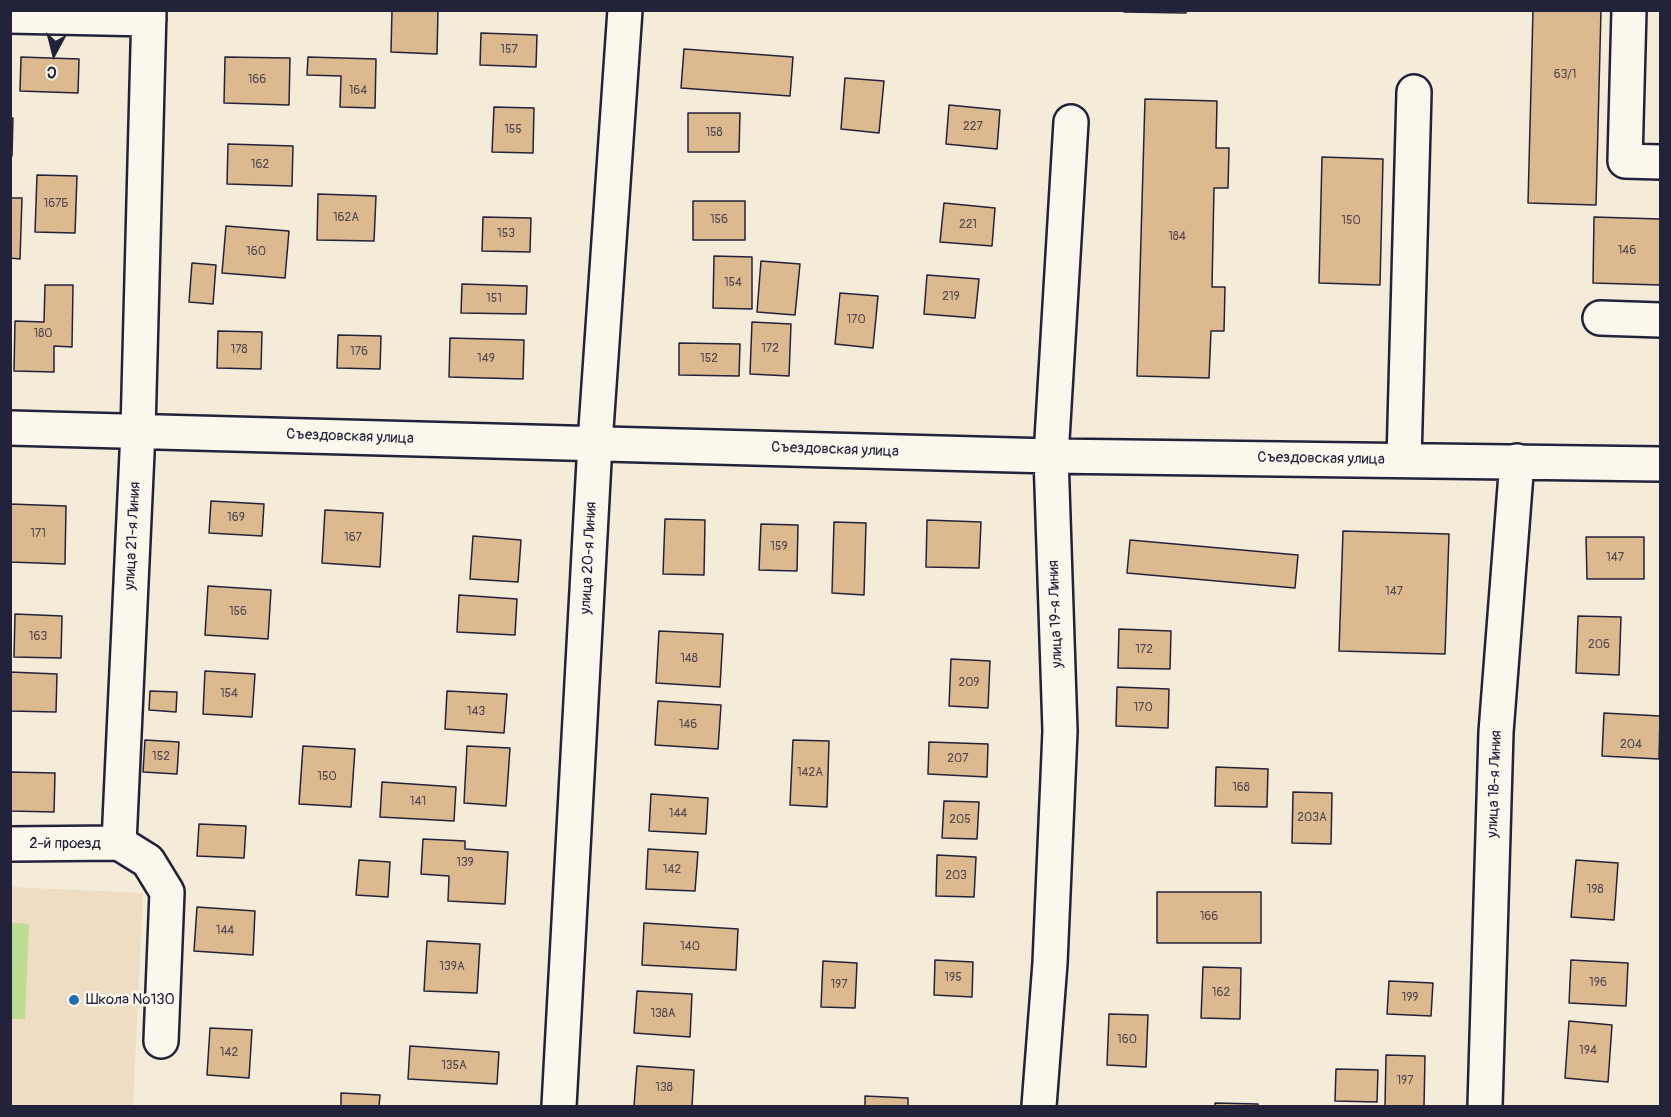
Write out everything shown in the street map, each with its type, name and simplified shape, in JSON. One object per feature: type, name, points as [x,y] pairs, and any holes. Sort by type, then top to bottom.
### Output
[{"type":"street","name":"улица 20-я Линия","points":[[559,1107],[595,443],[625,10]]},
{"type":"street","points":[[1629,10],[1625,161],[1660,162]]},
{"type":"street","points":[[10,16],[149,15]]},
{"type":"street","name":"улица 21-я Линия","points":[[119,843],[138,431],[149,15]]},
{"type":"street","points":[[1404,460],[1414,92]]},
{"type":"street","name":"улица 19-я Линия","points":[[1039,1107],[1050,963],[1060,731],[1051,456],[1071,122]]},
{"type":"street","points":[[1600,318],[1660,320]]},
{"type":"street","name":"Съездовская улица","points":[[10,428],[1051,456],[1660,464]]},
{"type":"street","name":"улица 18-я Линия","points":[[1485,1107],[1496,732],[1517,462]]},
{"type":"street","points":[[119,843],[148,861],[167,892],[161,1041]]},
{"type":"street","name":"2-й проезд","points":[[10,844],[119,843]]},
{"type":"shaded area","name":"Школа №130","points":[[11,887],[143,893],[133,1106],[11,1106]]},
{"type":"green space","points":[[10,923],[29,924],[25,1019],[11,1019]]},
{"type":"building","points":[[392,10],[438,10],[437,54],[391,52]]},
{"type":"building","points":[[1124,10],[1186,10],[1186,13],[1124,12]]},
{"type":"building","points":[[1533,10],[1601,10],[1596,205],[1528,203]]},
{"type":"building","points":[[481,33],[537,35],[536,67],[480,65]]},
{"type":"building","points":[[684,49],[793,57],[790,96],[681,88]]},
{"type":"building","points":[[21,57],[79,59],[78,93],[20,91]]},
{"type":"building","points":[[225,57],[290,58],[289,105],[224,103]]},
{"type":"building","points":[[308,57],[376,59],[375,108],[340,107],[341,76],[307,75]]},
{"type":"building","points":[[845,78],[884,81],[879,133],[841,129]]},
{"type":"building","points":[[1145,99],[1217,101],[1216,148],[1229,148],[1228,188],[1214,188],[1212,287],[1225,287],[1224,331],[1211,331],[1209,378],[1137,376]]},
{"type":"building","points":[[949,105],[1000,110],[997,149],[946,144]]},
{"type":"building","points":[[494,107],[534,108],[533,153],[492,152]]},
{"type":"building","points":[[688,113],[740,113],[739,152],[688,152]]},
{"type":"building","points":[[10,118],[13,118],[12,156],[10,156]]},
{"type":"building","points":[[228,144],[293,146],[292,186],[227,184]]},
{"type":"building","points":[[1322,157],[1383,159],[1380,285],[1319,283]]},
{"type":"building","points":[[37,175],[77,176],[75,233],[35,232]]},
{"type":"building","points":[[318,194],[376,196],[374,241],[317,240]]},
{"type":"building","points":[[10,198],[22,198],[20,259],[10,258]]},
{"type":"building","points":[[693,201],[745,201],[745,240],[693,240]]},
{"type":"building","points":[[944,203],[995,208],[992,246],[940,242]]},
{"type":"building","points":[[483,217],[531,218],[530,252],[482,251]]},
{"type":"building","points":[[1594,217],[1660,219],[1660,285],[1593,283]]},
{"type":"building","points":[[226,226],[289,231],[285,278],[222,273]]},
{"type":"building","points":[[714,256],[752,257],[752,309],[713,308]]},
{"type":"building","points":[[761,261],[800,264],[795,315],[757,312]]},
{"type":"building","points":[[192,263],[216,265],[213,304],[189,302]]},
{"type":"building","points":[[927,275],[979,279],[975,318],[924,314]]},
{"type":"building","points":[[462,284],[527,286],[526,314],[461,313]]},
{"type":"building","points":[[45,285],[73,285],[72,347],[54,346],[54,372],[14,371],[15,321],[44,322]]},
{"type":"building","points":[[840,293],[878,296],[873,348],[835,344]]},
{"type":"building","points":[[752,322],[791,324],[789,376],[750,374]]},
{"type":"building","points":[[218,331],[262,332],[261,369],[217,368]]},
{"type":"building","points":[[338,335],[381,336],[380,369],[337,368]]},
{"type":"building","points":[[450,338],[524,340],[523,379],[449,377]]},
{"type":"building","points":[[679,343],[740,344],[739,376],[679,375]]},
{"type":"building","points":[[211,501],[264,504],[262,536],[209,533]]},
{"type":"building","points":[[10,504],[66,506],[65,564],[10,562]]},
{"type":"building","points":[[325,510],[383,513],[380,567],[322,563]]},
{"type":"building","points":[[665,519],[705,520],[704,575],[663,574]]},
{"type":"building","points":[[927,520],[981,522],[979,568],[926,567]]},
{"type":"building","points":[[834,522],[866,523],[864,595],[832,593]]},
{"type":"building","points":[[761,524],[798,525],[797,571],[759,570]]},
{"type":"building","points":[[1343,531],[1449,534],[1445,654],[1339,651]]},
{"type":"building","points":[[473,536],[521,540],[518,582],[470,579]]},
{"type":"building","points":[[1586,537],[1644,537],[1644,579],[1587,579]]},
{"type":"building","points":[[1130,540],[1298,555],[1295,588],[1127,573]]},
{"type":"building","points":[[208,586],[271,590],[268,639],[205,635]]},
{"type":"building","points":[[459,595],[517,599],[515,635],[457,632]]},
{"type":"building","points":[[15,614],[62,616],[61,658],[14,657]]},
{"type":"building","points":[[1578,616],[1621,617],[1619,675],[1576,673]]},
{"type":"building","points":[[1119,629],[1171,631],[1170,669],[1118,668]]},
{"type":"building","points":[[659,631],[723,634],[720,687],[656,683]]},
{"type":"building","points":[[951,659],[990,661],[988,708],[949,706]]},
{"type":"building","points":[[205,671],[255,674],[252,717],[203,714]]},
{"type":"building","points":[[10,672],[57,674],[56,712],[10,711]]},
{"type":"building","points":[[1117,687],[1169,689],[1168,728],[1116,726]]},
{"type":"building","points":[[150,691],[177,692],[176,712],[149,710]]},
{"type":"building","points":[[447,691],[507,694],[504,733],[445,729]]},
{"type":"building","points":[[658,701],[721,705],[718,749],[655,745]]},
{"type":"building","points":[[1604,713],[1660,716],[1659,759],[1602,756]]},
{"type":"building","points":[[145,740],[179,742],[177,774],[143,772]]},
{"type":"building","points":[[793,740],[829,741],[827,807],[790,805]]},
{"type":"building","points":[[929,742],[988,744],[987,777],[928,774]]},
{"type":"building","points":[[303,746],[355,749],[351,807],[299,804]]},
{"type":"building","points":[[467,746],[510,748],[506,806],[464,803]]},
{"type":"building","points":[[1216,767],[1268,769],[1267,807],[1215,806]]},
{"type":"building","points":[[10,772],[55,773],[54,812],[10,811]]},
{"type":"building","points":[[382,782],[456,787],[454,821],[380,817]]},
{"type":"building","points":[[1293,792],[1332,793],[1331,844],[1292,843]]},
{"type":"building","points":[[651,794],[708,798],[706,834],[649,831]]},
{"type":"building","points":[[944,801],[979,802],[977,839],[942,838]]},
{"type":"building","points":[[199,824],[246,826],[244,858],[197,856]]},
{"type":"building","points":[[423,839],[465,841],[465,849],[508,852],[505,904],[448,901],[449,876],[421,874]]},
{"type":"building","points":[[648,849],[698,852],[695,891],[646,889]]},
{"type":"building","points":[[937,855],[976,857],[974,897],[936,896]]},
{"type":"building","points":[[359,860],[390,862],[388,897],[356,895]]},
{"type":"building","points":[[1576,860],[1618,863],[1614,920],[1571,917]]},
{"type":"building","points":[[1157,892],[1261,892],[1261,943],[1157,943]]},
{"type":"building","points":[[197,907],[255,911],[253,955],[194,951]]},
{"type":"building","points":[[644,923],[738,929],[736,970],[642,965]]},
{"type":"building","points":[[427,941],[480,944],[477,993],[424,991]]},
{"type":"building","points":[[935,960],[973,962],[972,997],[934,995]]},
{"type":"building","points":[[1571,960],[1628,963],[1626,1006],[1569,1003]]},
{"type":"building","points":[[823,961],[857,963],[855,1008],[821,1007]]},
{"type":"building","points":[[1203,967],[1241,968],[1240,1019],[1201,1018]]},
{"type":"building","points":[[1389,981],[1433,983],[1431,1016],[1387,1014]]},
{"type":"building","points":[[637,991],[692,994],[690,1037],[634,1033]]},
{"type":"building","points":[[1109,1014],[1148,1015],[1146,1067],[1107,1065]]},
{"type":"building","points":[[1569,1021],[1612,1025],[1608,1082],[1565,1078]]},
{"type":"building","points":[[210,1028],[252,1030],[249,1078],[207,1075]]},
{"type":"building","points":[[410,1046],[499,1052],[497,1084],[408,1079]]},
{"type":"building","points":[[1386,1055],[1425,1056],[1424,1106],[1385,1106]]},
{"type":"building","points":[[637,1066],[694,1070],[692,1106],[634,1106]]},
{"type":"building","points":[[1336,1069],[1378,1070],[1377,1102],[1335,1101]]},
{"type":"building","points":[[341,1093],[380,1095],[379,1106],[341,1106]]},
{"type":"building","points":[[865,1096],[908,1098],[908,1106],[865,1106]]},
{"type":"building","points":[[1215,1103],[1258,1104],[1258,1106],[1215,1106]]},
{"type":"place","name":"Школа №130","points":[[74,1000]]}]
